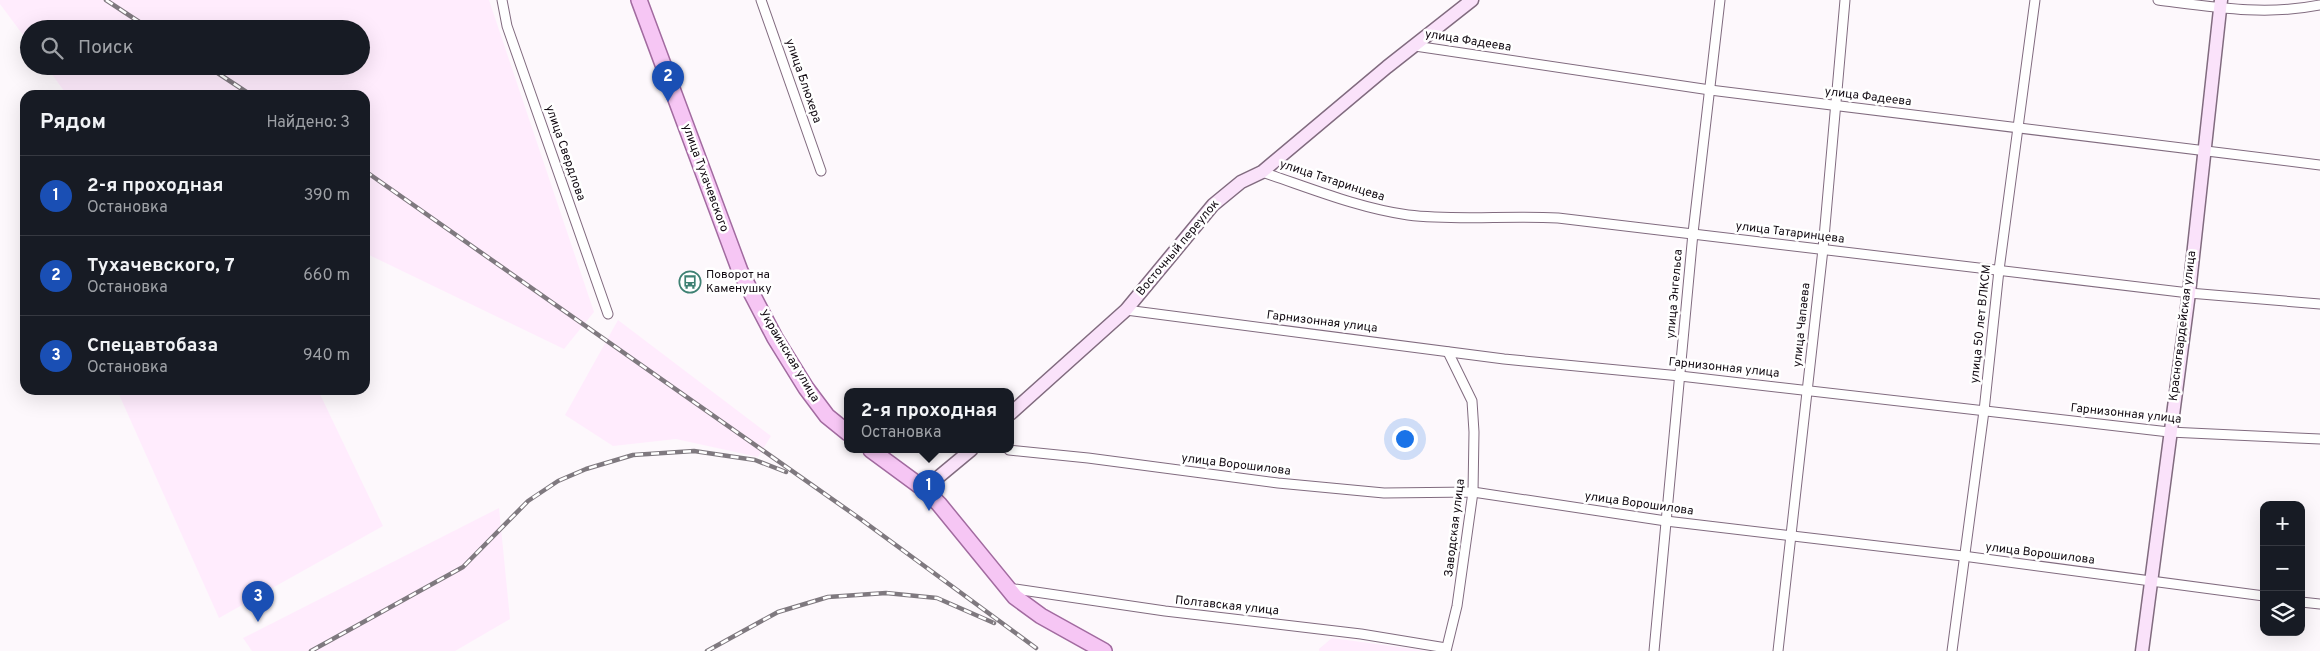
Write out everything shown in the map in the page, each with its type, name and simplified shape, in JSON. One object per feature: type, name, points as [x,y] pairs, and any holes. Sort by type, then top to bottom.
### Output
[{"type":"main road","name":"улица Тухачевского","points":[[639,0],[740,271]]},
{"type":"main road","name":"Украинская улица","points":[[740,271],[775,338],[806,388],[827,416],[844,430]]},
{"type":"main road","points":[[875,453],[924,489],[955,522],[1006,588],[1036,613],[1104,651]]},
{"type":"street","name":"улица Свердлова","points":[[502,0],[507,26],[608,314]]},
{"type":"street","name":"улица Блюхера","points":[[761,0],[821,170]]},
{"type":"street","name":"Восточный переулок","points":[[1014,410],[1126,310],[1213,205],[1230,190],[1262,172],[1472,0]]},
{"type":"street","name":"улица Энгельса","points":[[1654,651],[1693,233],[1720,0]]},
{"type":"street","name":"улица Чапаева","points":[[1778,651],[1823,249],[1845,0]]},
{"type":"street","name":"улица 50 лет ВЛКСМ","points":[[1952,651],[1963,556],[1984,412],[1999,270],[2035,0]]},
{"type":"street","points":[[2158,0],[2220,4],[2271,11],[2296,10],[2320,5]]},
{"type":"street","name":"Красногвардейская улица","points":[[2142,651],[2189,293],[2220,4]]},
{"type":"street","name":"улица Фадеева","points":[[1415,46],[1710,90],[2320,165]]},
{"type":"street","name":"улица Татаринцева","points":[[1262,172],[1353,202],[1396,213],[1470,218],[1558,218],[2189,293],[2320,304]]},
{"type":"street","name":"Гарнизонная улица","points":[[1126,310],[1314,333],[1448,352],[1808,390],[1984,412],[2170,432],[2320,439]]},
{"type":"street","name":"Заводская улица","points":[[1446,650],[1458,606],[1473,492],[1474,409],[1448,352]]},
{"type":"street","name":"улица Ворошилова","points":[[1014,450],[1278,483],[1384,493],[1473,492],[1666,521],[1963,556],[2260,595]]},
{"type":"street","points":[[924,489],[967,453]]},
{"type":"street","name":"Полтавская улица","points":[[1006,588],[1165,612],[1338,631],[1446,650]]},
{"type":"street","points":[[2305,602],[2320,604]]},
{"type":"shaded area","points":[[0,0],[489,0],[594,312],[564,349],[370,255],[370,90],[63,90],[53,75],[370,75],[370,20],[20,20],[20,31],[0,4]]},
{"type":"shaded area","points":[[618,320],[771,436],[758,457],[676,439],[613,446],[565,415]]},
{"type":"shaded area","points":[[119,395],[320,395],[383,526],[219,618]]},
{"type":"shaded area","points":[[499,508],[510,619],[455,651],[252,651],[243,638]]},
{"type":"shaded area","points":[[1332,638],[1428,651],[1319,651]]},
{"type":"railway","points":[[106,0],[136,20]]},
{"type":"railway","points":[[221,75],[243,90]]},
{"type":"railway","points":[[370,175],[859,518],[1036,648]]},
{"type":"railway","points":[[311,651],[463,567],[528,501],[558,481],[586,469],[633,455],[694,451],[755,460],[786,472]]},
{"type":"railway","points":[[707,651],[778,612],[828,597],[886,593],[937,598],[994,623]]},
{"type":"place","name":"Тухачевского, 7","points":[[668,102]]},
{"type":"place","name":"Поворот на Каменушку","points":[[690,282]]},
{"type":"place","name":"2-я проходная","points":[[929,511]]},
{"type":"place","name":"Спецавтобаза","points":[[258,622]]}]
